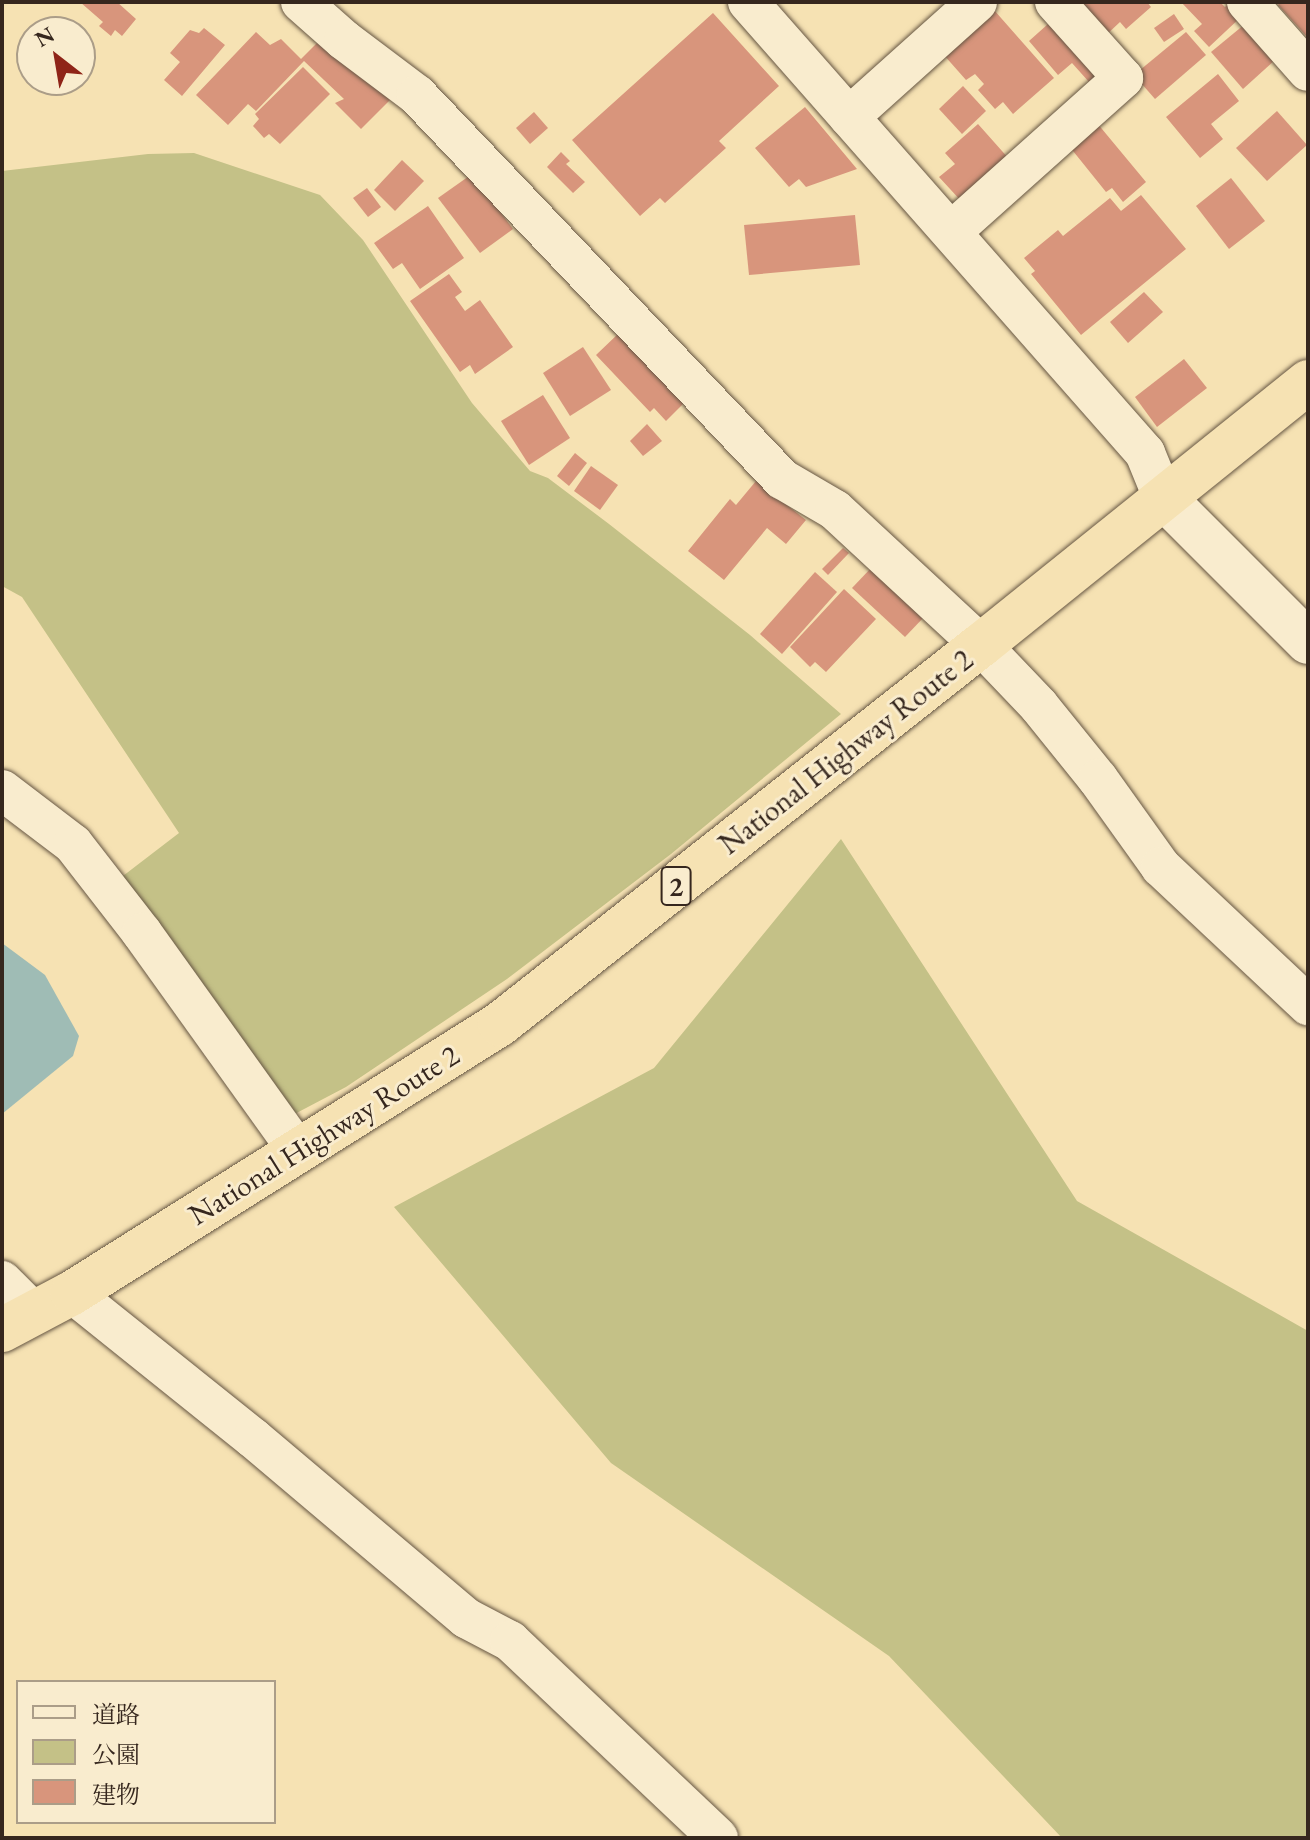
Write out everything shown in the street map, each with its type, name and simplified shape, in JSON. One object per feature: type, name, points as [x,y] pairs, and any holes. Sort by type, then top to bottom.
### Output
[{"type":"highway","name":"National Highway Route 2","points":[[18,1322],[72,1293],[500,1024],[981,645],[1308,382]]},
{"type":"main road","points":[[1163,497],[1308,642]]},
{"type":"street","points":[[301,2],[428,105],[782,479],[835,510],[981,645],[1039,706],[1098,779],[1161,867],[1308,1005]]},
{"type":"street","points":[[748,2],[1145,453],[1163,497]]},
{"type":"street","points":[[849,117],[977,2]]},
{"type":"street","points":[[951,232],[1123,78],[1055,2]]},
{"type":"street","points":[[1247,2],[1308,71]]},
{"type":"street","points":[[2,790],[73,844],[142,933],[298,1151]]},
{"type":"street","points":[[2,1281],[18,1322]]},
{"type":"street","points":[[72,1293],[253,1438],[466,1618],[510,1641],[718,1838]]},
{"type":"green space","points":[[194,153],[320,195],[363,240],[472,403],[530,471],[548,478],[609,524],[750,635],[841,714],[671,854],[507,979],[346,1087],[287,1118],[119,879],[179,833],[22,597],[2,586],[2,171],[148,154]]},
{"type":"green space","points":[[841,839],[1077,1201],[1308,1331],[1308,1838],[1062,1838],[889,1656],[611,1463],[394,1207],[654,1068]]},
{"type":"water","points":[[2,943],[45,975],[79,1036],[73,1056],[2,1114]]},
{"type":"building","points":[[80,2],[117,2],[136,19],[122,36],[115,30],[111,36],[99,26],[103,22]]},
{"type":"building","points":[[1071,2],[1147,2],[1151,7],[1126,29],[1120,22],[1104,37]]},
{"type":"building","points":[[1181,2],[1220,2],[1225,7],[1230,3],[1242,16],[1209,47],[1194,31],[1202,24]]},
{"type":"building","points":[[1281,2],[1308,2],[1308,38],[1278,5]]},
{"type":"building","points":[[994,10],[1054,78],[1013,114],[1003,102],[995,109],[978,90],[984,84],[975,74],[966,80],[943,54]]},
{"type":"building","points":[[713,13],[779,86],[719,141],[726,148],[665,203],[660,198],[640,216],[572,140]]},
{"type":"building","points":[[1174,14],[1184,29],[1164,42],[1154,28]]},
{"type":"building","points":[[1057,16],[1104,69],[1089,82],[1072,63],[1058,75],[1029,41]]},
{"type":"building","points":[[1245,24],[1276,59],[1243,89],[1211,52]]},
{"type":"building","points":[[204,28],[225,45],[182,96],[164,80],[180,62],[170,53],[190,30],[199,33]]},
{"type":"building","points":[[256,32],[270,45],[281,39],[301,59],[325,35],[391,99],[361,129],[335,103],[344,99],[304,61],[256,111],[248,104],[228,125],[196,95]]},
{"type":"building","points":[[1186,32],[1206,55],[1155,99],[1134,75]]},
{"type":"building","points":[[303,67],[330,94],[280,144],[269,134],[264,138],[253,126],[259,119],[255,114]]},
{"type":"building","points":[[1218,74],[1239,101],[1211,124],[1223,139],[1200,158],[1166,117]]},
{"type":"building","points":[[963,86],[986,111],[962,134],[939,109]]},
{"type":"building","points":[[805,107],[857,169],[806,187],[799,179],[789,187],[755,148]]},
{"type":"building","points":[[1277,111],[1307,145],[1267,181],[1236,148]]},
{"type":"building","points":[[534,112],[548,128],[530,144],[516,128]]},
{"type":"building","points":[[1097,123],[1146,182],[1123,202],[1112,188],[1106,192],[1069,146]]},
{"type":"building","points":[[978,124],[1010,160],[962,202],[939,177],[955,164],[945,153]]},
{"type":"building","points":[[561,152],[570,161],[566,164],[585,182],[573,193],[547,167]]},
{"type":"building","points":[[402,160],[424,181],[395,211],[374,190]]},
{"type":"building","points":[[472,174],[513,229],[480,253],[438,198]]},
{"type":"building","points":[[1231,178],[1265,221],[1229,249],[1196,206]]},
{"type":"building","points":[[367,188],[381,207],[368,217],[353,198]]},
{"type":"building","points":[[1141,195],[1186,249],[1081,335],[1031,274],[1035,271],[1024,258],[1058,230],[1063,236],[1110,198],[1121,211]]},
{"type":"building","points":[[428,206],[464,258],[420,289],[402,263],[393,269],[374,243]]},
{"type":"building","points":[[855,215],[860,265],[749,275],[744,225]]},
{"type":"building","points":[[449,274],[462,292],[455,297],[465,311],[480,300],[513,347],[475,374],[470,365],[460,372],[410,301]]},
{"type":"building","points":[[1144,292],[1163,312],[1128,343],[1110,322]]},
{"type":"building","points":[[619,333],[685,402],[666,421],[654,408],[650,412],[596,355]]},
{"type":"building","points":[[583,347],[611,390],[570,416],[543,373]]},
{"type":"building","points":[[1184,359],[1207,388],[1157,427],[1135,397]]},
{"type":"building","points":[[543,395],[570,438],[529,465],[501,421]]},
{"type":"building","points":[[647,424],[662,441],[643,456],[630,441]]},
{"type":"building","points":[[575,453],[587,463],[569,486],[557,476]]},
{"type":"building","points":[[591,466],[618,485],[600,510],[574,491]]},
{"type":"building","points":[[756,481],[806,520],[786,544],[767,528],[724,580],[688,551],[730,499],[736,505]]},
{"type":"building","points":[[843,548],[849,553],[828,575],[822,569]]},
{"type":"building","points":[[872,567],[925,616],[905,637],[852,588]]},
{"type":"building","points":[[815,572],[837,592],[782,654],[760,634]]},
{"type":"building","points":[[844,589],[876,619],[826,672],[815,662],[810,667],[790,647]]}]
